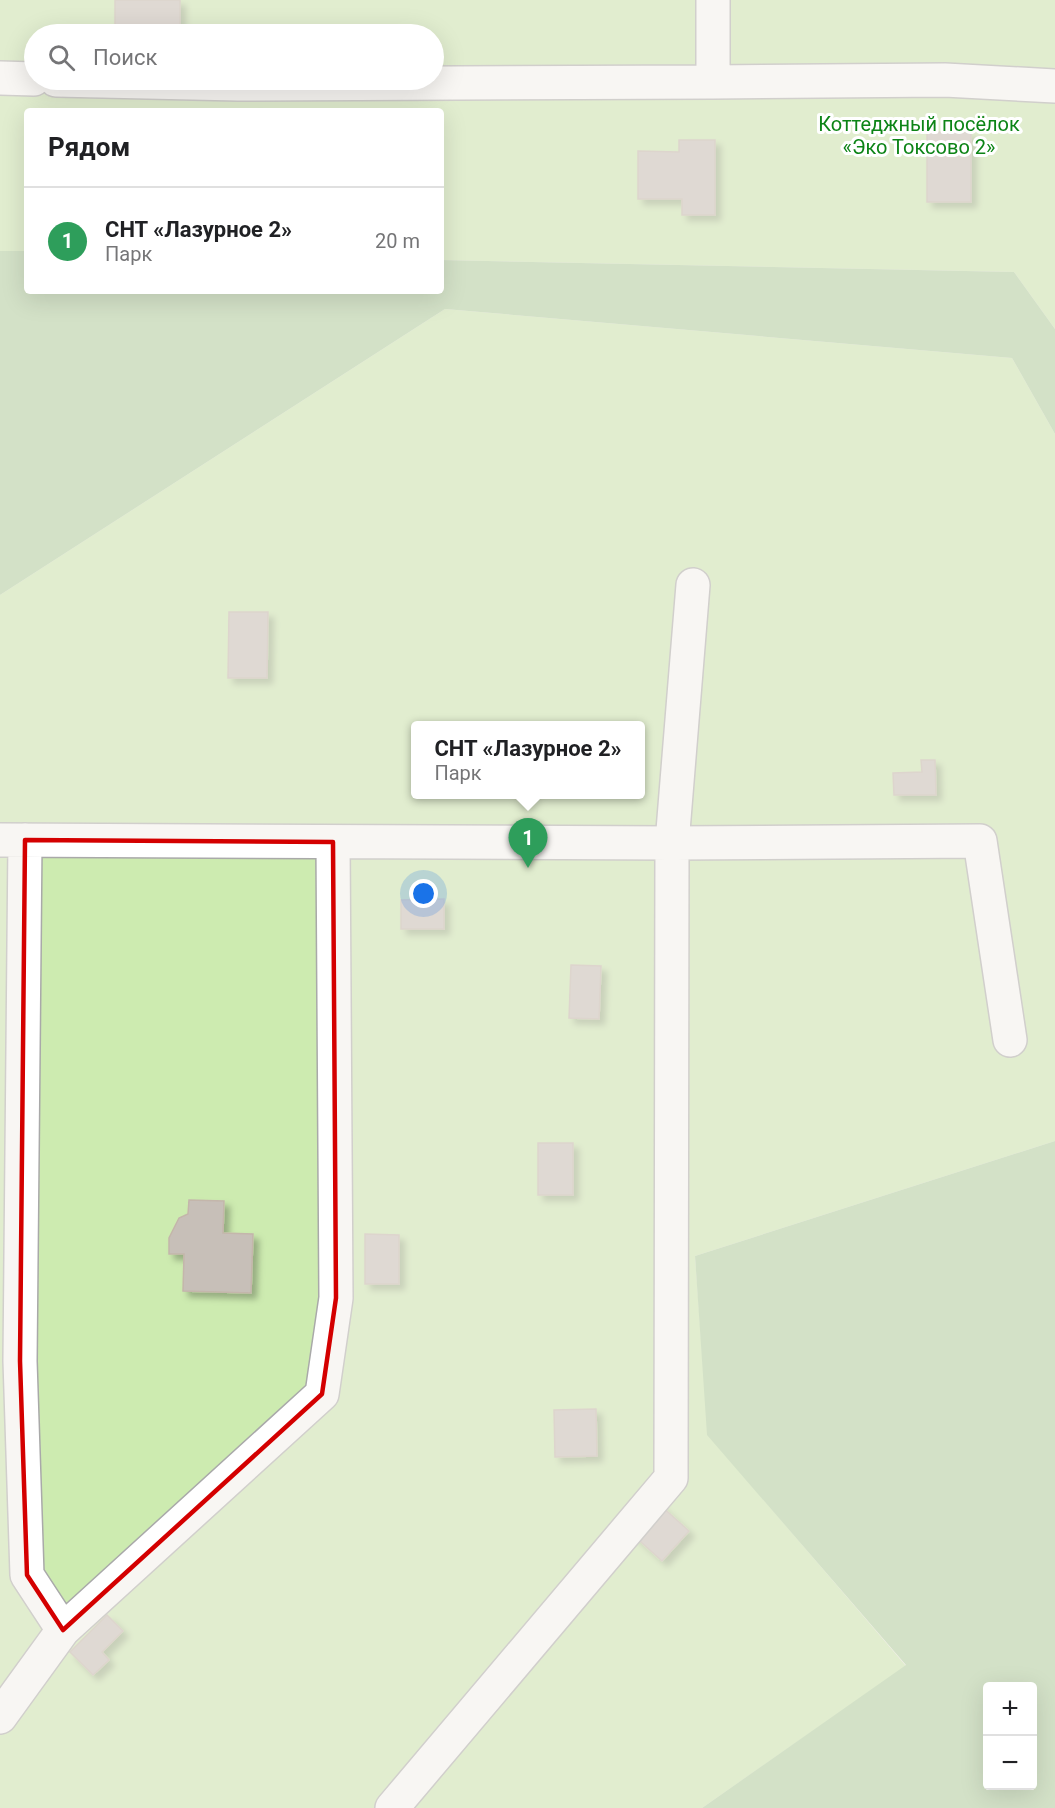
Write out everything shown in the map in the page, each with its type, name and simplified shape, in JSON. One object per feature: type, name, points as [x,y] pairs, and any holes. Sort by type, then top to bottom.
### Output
[{"type":"street","points":[[713,0],[713,82]]},
{"type":"street","points":[[0,78],[24,79]]},
{"type":"street","points":[[444,83],[945,80],[1055,86]]},
{"type":"street","points":[[392,1808],[671,1478],[672,843],[693,585]]},
{"type":"street","points":[[63,1630],[27,1575],[20,1361],[12,840],[672,843],[980,841],[1010,1040]]},
{"type":"street","points":[[0,1717],[63,1630],[322,1394],[336,1298],[333,842]]},
{"type":"highlighted area","points":[[25,840],[333,842],[336,1298],[322,1394],[63,1630],[27,1575],[20,1361]]},
{"type":"green space","name":"Коттеджный посёлок «Эко Токсово 2»","points":[[0,0],[1055,0],[1055,329],[1014,272],[444,260],[444,108],[24,108],[24,251],[0,251]]},
{"type":"green space","points":[[0,251],[24,251],[24,294],[444,294],[444,260],[1014,272],[1055,329],[1055,434],[1012,358],[445,309],[0,595]]},
{"type":"green space","points":[[445,309],[1012,358],[1055,434],[1055,1141],[695,1256],[708,1435],[906,1666],[702,1808],[0,1808],[0,595]]},
{"type":"green space","points":[[1055,1141],[1055,1808],[702,1808],[906,1665],[707,1435],[695,1256]]},
{"type":"building","points":[[115,0],[180,0],[180,24],[115,24]]},
{"type":"building","points":[[927,132],[971,132],[971,202],[927,202]]},
{"type":"building","points":[[679,140],[715,140],[715,215],[682,215],[682,199],[638,199],[638,151],[679,152]]},
{"type":"building","points":[[229,612],[268,612],[267,678],[228,678]]},
{"type":"building","points":[[921,760],[935,760],[936,795],[894,795],[893,773],[922,772]]},
{"type":"building","points":[[444,899],[444,929],[401,929],[401,900]]},
{"type":"building","points":[[571,965],[601,966],[599,1019],[569,1018]]},
{"type":"building","points":[[538,1143],[573,1143],[573,1195],[538,1195]]},
{"type":"building","points":[[189,1200],[224,1201],[223,1233],[253,1234],[251,1293],[183,1291],[184,1254],[169,1254],[169,1238],[179,1218],[188,1214]]},
{"type":"building","points":[[365,1234],[399,1235],[399,1284],[365,1284]]},
{"type":"building","points":[[596,1409],[597,1456],[555,1457],[554,1410]]},
{"type":"building","points":[[659,1504],[689,1531],[662,1561],[632,1534]]},
{"type":"building","points":[[107,1615],[123,1631],[102,1652],[109,1660],[93,1675],[70,1652]]},
{"type":"place","name":"СНТ «Лазурное 2»","points":[[528,868]]}]
